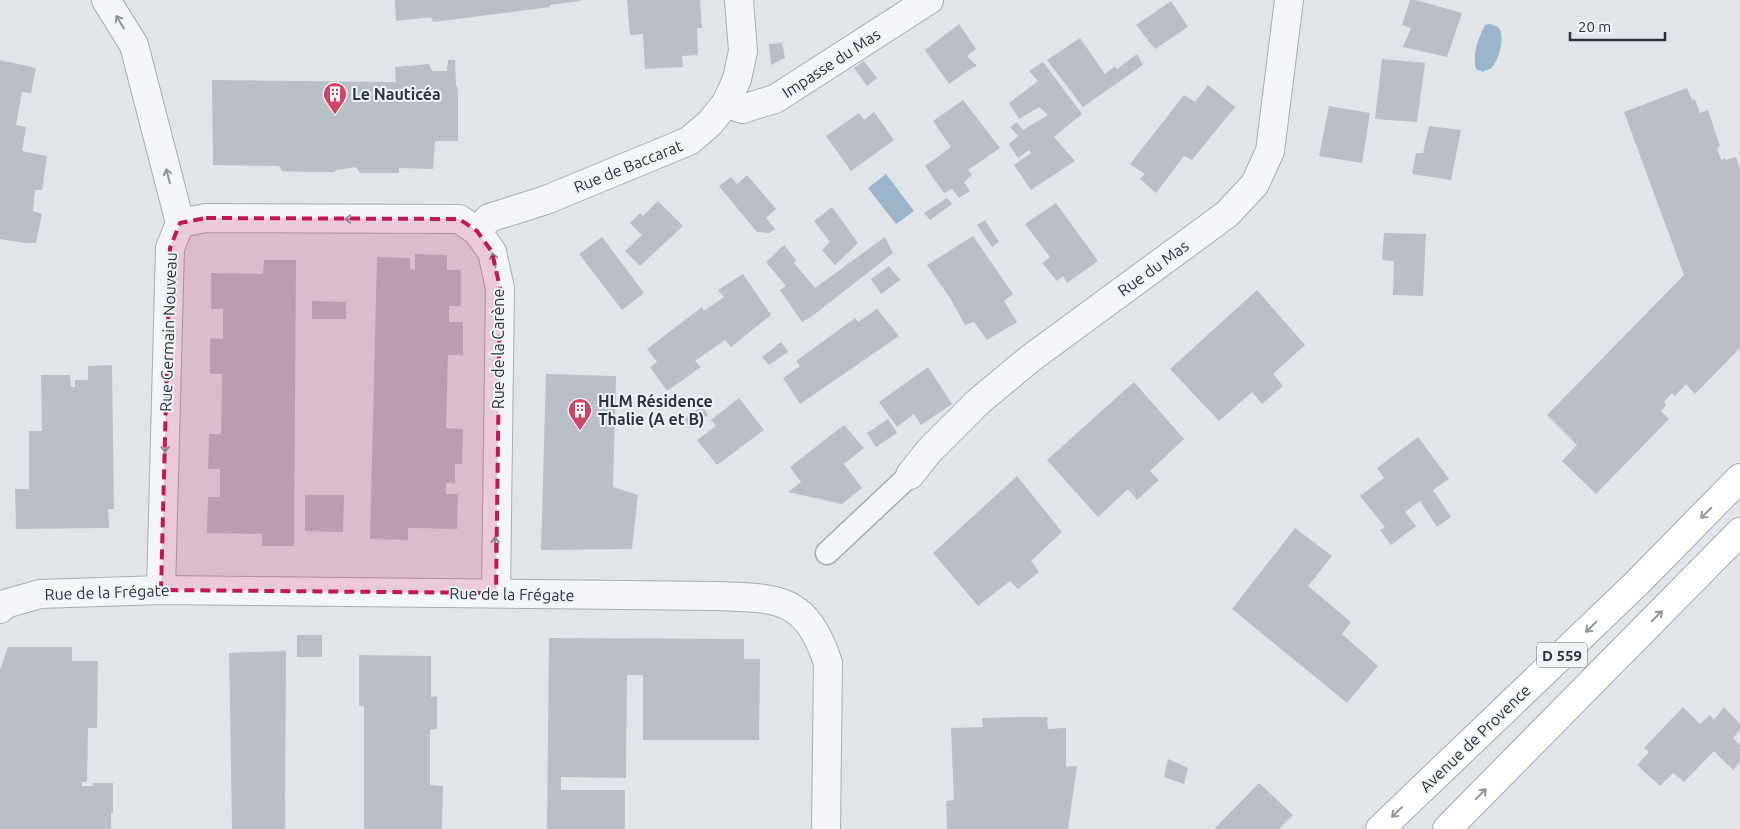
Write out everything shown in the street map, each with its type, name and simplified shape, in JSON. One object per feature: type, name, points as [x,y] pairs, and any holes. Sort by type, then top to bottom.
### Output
[{"type":"main road","name":"Avenue de Provence","points":[[1380,829],[1636,584],[1740,478]]},
{"type":"main road","name":"D 559","points":[[1447,829],[1740,532]]},
{"type":"street","points":[[106,0],[134,45],[180,223]]},
{"type":"street","name":"Rue de Baccarat","points":[[477,231],[489,218],[546,200],[689,141],[710,123],[726,102],[737,79],[743,51],[739,0]]},
{"type":"street","name":"Impasse du Mas","points":[[726,102],[742,109],[775,99],[929,0]]},
{"type":"street","name":"Rue du Mas","points":[[910,475],[929,451],[978,402],[1031,358],[1227,214],[1255,184],[1270,151],[1290,0]]},
{"type":"street","name":"Rue de la Carène","points":[[180,223],[206,218],[459,219],[477,231],[492,252],[500,288],[496,593]]},
{"type":"street","name":"Rue Germain Nouveau","points":[[161,590],[170,248],[180,223]]},
{"type":"street","points":[[827,553],[910,475]]},
{"type":"street","name":"Rue de la Frégate","points":[[0,609],[5,604],[40,594],[161,590],[747,597],[773,600],[788,605],[812,626],[821,642],[828,663],[826,829]]},
{"type":"highlighted area","points":[[206,218],[459,219],[477,231],[492,252],[500,288],[496,593],[161,590],[170,248],[180,223]]},
{"type":"water","points":[[1490,24],[1497,27],[1500,31],[1501,42],[1499,55],[1493,66],[1483,72],[1476,69],[1475,52],[1485,25]]},
{"type":"water","points":[[886,174],[914,211],[896,224],[868,188]]},
{"type":"building","points":[[395,0],[580,1],[550,5],[550,7],[433,22],[431,17],[396,21]]},
{"type":"building","points":[[627,0],[700,0],[702,28],[697,28],[698,55],[682,56],[683,67],[645,69],[643,34],[630,35]]},
{"type":"building","points":[[1410,0],[1462,13],[1447,57],[1403,47],[1411,28],[1402,25]]},
{"type":"building","points":[[1171,1],[1188,27],[1155,49],[1136,25]]},
{"type":"building","points":[[959,24],[976,49],[967,56],[977,66],[949,84],[925,50]]},
{"type":"building","points":[[1080,38],[1105,74],[1115,66],[1117,69],[1137,54],[1143,65],[1083,107],[1047,60]]},
{"type":"building","points":[[782,43],[785,58],[771,65],[769,44]]},
{"type":"building","points":[[1382,59],[1425,63],[1417,122],[1375,119]]},
{"type":"building","points":[[0,60],[36,68],[31,93],[22,92],[16,125],[26,127],[22,151],[47,156],[42,190],[35,190],[33,211],[42,214],[36,243],[0,239]]},
{"type":"building","name":"Le Nauticéa","points":[[448,60],[455,60],[456,85],[458,89],[458,141],[435,141],[433,169],[399,168],[399,173],[360,173],[356,167],[333,172],[304,172],[282,171],[279,166],[213,165],[212,80],[396,82],[395,67],[429,64],[432,71],[447,71]]},
{"type":"building","points":[[864,61],[877,78],[867,86],[854,68]]},
{"type":"building","points":[[1043,62],[1082,114],[1054,137],[1075,161],[1031,190],[1014,165],[1031,153],[1029,150],[1018,158],[1009,144],[1018,136],[1010,127],[1017,122],[1023,130],[1048,115],[1039,107],[1019,119],[1009,103],[1038,81],[1029,71]]},
{"type":"building","points":[[1208,85],[1235,107],[1192,160],[1184,156],[1156,193],[1140,179],[1145,174],[1130,164],[1184,95],[1195,102]]},
{"type":"building","points":[[1687,88],[1692,100],[1695,99],[1700,113],[1708,110],[1720,146],[1717,148],[1721,160],[1736,157],[1740,169],[1740,348],[1695,394],[1686,384],[1675,396],[1672,393],[1664,402],[1666,405],[1661,411],[1669,419],[1596,494],[1562,461],[1577,445],[1547,415],[1684,275],[1624,112]]},
{"type":"building","points":[[963,100],[1000,148],[968,170],[972,175],[964,182],[970,191],[959,198],[952,189],[944,193],[925,166],[951,147],[933,121]]},
{"type":"building","points":[[1329,106],[1370,113],[1362,163],[1319,156]]},
{"type":"building","points":[[874,112],[894,140],[851,171],[826,136],[859,113],[864,120]]},
{"type":"building","points":[[1429,126],[1461,130],[1451,180],[1412,174],[1416,153],[1423,153]]},
{"type":"building","points":[[747,175],[776,209],[766,218],[775,229],[770,233],[757,232],[719,186],[731,177],[737,184]]},
{"type":"building","points":[[947,198],[952,204],[930,220],[924,213]]},
{"type":"building","points":[[658,201],[683,226],[640,266],[625,251],[642,235],[630,223],[640,213],[643,216]]},
{"type":"building","points":[[1056,203],[1098,261],[1067,283],[1063,276],[1057,281],[1042,263],[1050,257],[1025,224]]},
{"type":"building","points":[[832,207],[858,243],[835,265],[822,250],[830,242],[814,221]]},
{"type":"building","points":[[985,220],[999,242],[992,247],[977,225]]},
{"type":"building","points":[[1384,233],[1426,234],[1423,296],[1393,295],[1394,261],[1382,260]]},
{"type":"building","points":[[973,236],[1013,294],[1004,301],[1017,322],[987,340],[974,322],[965,325],[950,298],[927,265]]},
{"type":"building","points":[[602,237],[644,293],[622,310],[579,254]]},
{"type":"building","points":[[885,237],[893,253],[802,322],[780,290],[786,286],[766,262],[784,245],[796,260],[794,263],[815,288]]},
{"type":"building","points":[[415,254],[447,255],[447,270],[461,270],[461,306],[449,306],[449,322],[463,322],[463,355],[448,355],[446,428],[463,429],[462,464],[455,464],[455,483],[446,483],[446,494],[458,494],[457,529],[408,528],[408,540],[370,539],[377,257],[410,258],[410,269],[415,270]]},
{"type":"building","points":[[264,260],[296,260],[294,546],[262,546],[262,534],[207,533],[208,497],[220,497],[220,469],[208,469],[209,434],[221,434],[222,374],[210,374],[210,338],[223,339],[223,309],[211,309],[211,273],[263,274]]},
{"type":"building","points":[[889,266],[900,280],[881,294],[871,279]]},
{"type":"building","points":[[743,274],[771,315],[731,347],[725,340],[695,361],[701,367],[667,391],[650,367],[657,362],[647,349],[702,307],[704,311],[724,297],[718,290]]},
{"type":"building","points":[[1257,290],[1305,345],[1273,374],[1283,386],[1262,404],[1252,392],[1219,421],[1170,369]]},
{"type":"building","points":[[312,301],[346,302],[346,319],[312,319]]},
{"type":"building","points":[[877,309],[899,336],[800,404],[783,378],[800,366],[796,361],[855,318],[858,322]]},
{"type":"building","points":[[781,342],[788,352],[769,365],[762,357]]},
{"type":"building","points":[[112,365],[114,509],[108,509],[109,528],[16,529],[15,489],[29,489],[29,431],[42,431],[41,375],[70,375],[71,387],[75,387],[75,380],[88,380],[88,366]]},
{"type":"building","points":[[928,367],[952,404],[921,425],[914,414],[897,427],[879,402]]},
{"type":"building","name":"HLM Résidence Thalie (A et B)","points":[[546,374],[616,376],[613,487],[638,495],[632,549],[541,550]]},
{"type":"building","points":[[1134,382],[1184,439],[1150,471],[1159,480],[1137,500],[1128,489],[1098,517],[1047,460]]},
{"type":"building","points":[[739,398],[764,430],[717,465],[697,440],[716,426],[711,420]]},
{"type":"building","points":[[702,406],[708,415],[690,428],[684,419]]},
{"type":"building","points":[[888,419],[897,433],[876,447],[867,433]]},
{"type":"building","points":[[844,425],[864,448],[844,464],[862,488],[842,504],[788,492],[801,482],[790,467]]},
{"type":"building","points":[[1418,437],[1449,479],[1433,490],[1451,517],[1437,527],[1420,501],[1405,512],[1416,526],[1391,545],[1380,530],[1385,527],[1360,496],[1384,478],[1377,468]]},
{"type":"building","points":[[1017,476],[1062,532],[1031,561],[1039,572],[1018,589],[1010,581],[978,606],[933,553]]},
{"type":"building","points":[[305,495],[344,495],[343,532],[305,531]]},
{"type":"building","points":[[1295,528],[1332,556],[1308,586],[1351,622],[1342,634],[1378,666],[1347,703],[1232,609]]},
{"type":"building","points":[[297,635],[322,635],[322,657],[297,657]]},
{"type":"building","points":[[549,638],[744,639],[744,659],[760,659],[759,740],[643,740],[643,675],[627,675],[626,778],[561,777],[561,790],[625,790],[625,829],[547,829]]},
{"type":"building","points":[[8,647],[72,647],[72,661],[98,661],[97,728],[88,728],[87,782],[82,782],[82,786],[93,786],[93,783],[113,783],[111,829],[0,829],[0,670]]},
{"type":"building","points":[[286,651],[285,829],[232,829],[229,653]]},
{"type":"building","points":[[359,655],[431,656],[431,697],[437,696],[437,729],[430,730],[430,785],[443,786],[442,829],[364,829],[364,706],[359,706]]},
{"type":"building","points":[[1683,707],[1700,724],[1710,715],[1714,720],[1724,707],[1740,724],[1740,730],[1733,738],[1740,745],[1740,762],[1733,770],[1714,751],[1684,782],[1673,773],[1660,786],[1637,765],[1649,752],[1644,748]]},
{"type":"building","points":[[1047,717],[1048,729],[1066,728],[1066,767],[1077,766],[1068,829],[947,829],[946,801],[954,800],[951,728],[983,727],[982,718]]},
{"type":"building","points":[[1168,759],[1188,768],[1184,784],[1164,777]]},
{"type":"building","points":[[1259,783],[1293,815],[1279,829],[1214,829]]},
{"type":"place","name":"Le Nauticéa","points":[[335,115]]},
{"type":"place","name":"HLM Résidence Thalie (A et B)","points":[[580,431]]}]
